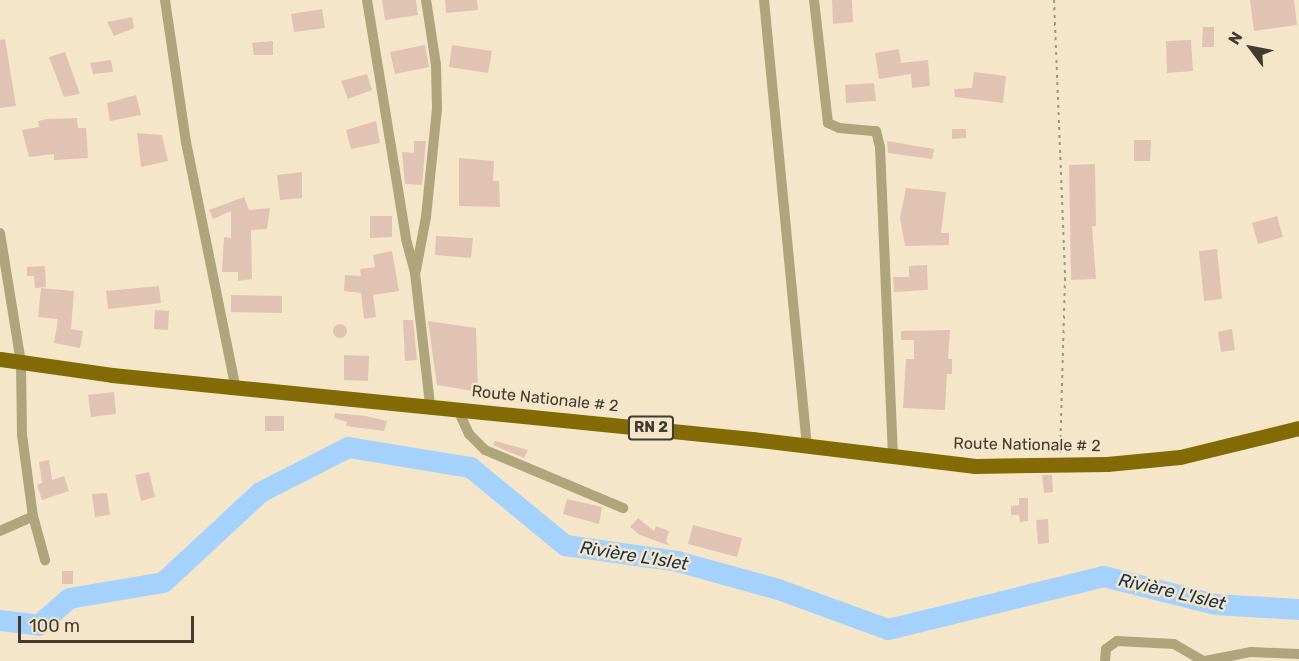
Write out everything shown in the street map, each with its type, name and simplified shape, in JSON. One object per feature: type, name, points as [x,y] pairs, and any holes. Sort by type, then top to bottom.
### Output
[{"type":"main road","name":"Route Nationale # 2","points":[[0,359],[975,466],[1180,457],[1299,428]]},
{"type":"street","points":[[165,0],[186,142],[235,386]]},
{"type":"street","points":[[367,0],[406,239],[415,273],[430,405]]},
{"type":"street","points":[[415,273],[426,217],[437,109],[436,65],[426,0]]},
{"type":"street","points":[[764,0],[807,446]]},
{"type":"street","points":[[814,0],[828,123],[839,128],[876,130],[880,147],[892,456]]},
{"type":"street","points":[[0,233],[21,363],[22,435],[33,516],[45,560]]},
{"type":"street","points":[[457,408],[469,434],[486,450],[622,508]]},
{"type":"street","points":[[0,531],[33,516]]},
{"type":"street","points":[[1106,661],[1106,649],[1117,641],[1174,644],[1205,661],[1251,652],[1299,654]]},
{"type":"path","points":[[1054,0],[1065,278],[1060,464]]},
{"type":"building","points":[[382,0],[416,0],[418,15],[385,20]]},
{"type":"building","points":[[445,0],[477,0],[478,10],[446,13]]},
{"type":"building","points":[[832,0],[852,0],[853,22],[833,24]]},
{"type":"building","points":[[1250,0],[1294,0],[1297,25],[1254,31]]},
{"type":"building","points":[[322,9],[325,28],[294,32],[291,14]]},
{"type":"building","points":[[132,17],[134,28],[114,36],[107,22]]},
{"type":"building","points":[[1203,27],[1214,27],[1214,47],[1202,47]]},
{"type":"building","points":[[5,39],[16,106],[0,108],[0,40]]},
{"type":"building","points":[[1191,40],[1193,71],[1167,73],[1166,41]]},
{"type":"building","points":[[273,41],[273,55],[254,55],[252,43]]},
{"type":"building","points":[[425,45],[429,67],[395,74],[390,52]]},
{"type":"building","points":[[452,45],[492,51],[488,73],[449,67]]},
{"type":"building","points":[[899,49],[901,63],[928,60],[930,86],[912,88],[911,74],[879,79],[875,53]]},
{"type":"building","points":[[65,52],[80,94],[64,97],[49,57]]},
{"type":"building","points":[[111,60],[113,72],[93,74],[90,63]]},
{"type":"building","points":[[974,72],[1006,76],[1003,103],[955,97],[954,89],[972,88]]},
{"type":"building","points":[[367,74],[372,90],[348,99],[341,81]]},
{"type":"building","points":[[874,83],[876,101],[846,103],[845,85]]},
{"type":"building","points":[[136,95],[141,115],[110,121],[107,103]]},
{"type":"building","points":[[77,118],[78,128],[86,128],[88,158],[54,160],[54,154],[29,157],[22,130],[39,127],[38,121],[47,119]]},
{"type":"building","points":[[376,121],[380,143],[351,149],[346,130]]},
{"type":"building","points":[[952,129],[966,129],[966,138],[952,139]]},
{"type":"building","points":[[137,133],[162,135],[168,161],[141,167]]},
{"type":"building","points":[[1134,140],[1151,140],[1150,161],[1134,161]]},
{"type":"building","points":[[414,141],[426,141],[422,185],[405,184],[402,152],[414,153]]},
{"type":"building","points":[[887,141],[934,149],[932,159],[888,153]]},
{"type":"building","points":[[459,158],[494,161],[493,181],[499,181],[500,207],[459,206]]},
{"type":"building","points":[[1095,164],[1096,226],[1092,226],[1096,279],[1071,280],[1069,165]]},
{"type":"building","points":[[302,172],[302,198],[280,200],[277,175]]},
{"type":"building","points":[[906,188],[946,192],[941,233],[949,233],[949,245],[905,246],[900,218]]},
{"type":"building","points":[[244,197],[249,210],[270,208],[267,229],[251,230],[252,279],[238,281],[238,272],[222,272],[224,237],[231,238],[231,211],[213,219],[209,210]]},
{"type":"building","points":[[370,216],[392,216],[392,237],[370,238]]},
{"type":"building","points":[[1277,216],[1283,237],[1258,244],[1252,223]]},
{"type":"building","points":[[436,236],[473,238],[471,258],[435,255]]},
{"type":"building","points":[[1217,249],[1222,299],[1204,301],[1199,251]]},
{"type":"building","points":[[392,251],[399,291],[373,295],[376,317],[364,319],[361,293],[344,291],[345,275],[361,276],[360,269],[375,267],[373,255]]},
{"type":"building","points":[[927,265],[928,290],[894,292],[893,277],[909,277],[909,266]]},
{"type":"building","points":[[45,266],[46,287],[35,288],[34,276],[27,276],[27,267]]},
{"type":"building","points":[[159,286],[161,303],[108,309],[106,291]]},
{"type":"building","points":[[41,288],[74,291],[71,329],[83,331],[80,348],[54,343],[58,319],[38,317]]},
{"type":"building","points":[[231,295],[282,296],[282,313],[231,312]]},
{"type":"building","points":[[155,310],[169,311],[168,330],[154,329]]},
{"type":"building","points":[[403,320],[413,320],[417,360],[405,361]]},
{"type":"building","points":[[428,321],[476,328],[478,392],[437,385]]},
{"type":"building","points":[[340,324],[345,326],[347,331],[345,336],[340,338],[335,336],[333,331],[335,326]]},
{"type":"building","points":[[1232,329],[1235,350],[1221,352],[1218,332]]},
{"type":"building","points":[[950,330],[948,359],[952,359],[952,374],[947,374],[945,410],[903,408],[906,359],[914,359],[914,340],[901,340],[901,331]]},
{"type":"building","points":[[344,355],[369,356],[368,381],[344,380]]},
{"type":"building","points":[[114,392],[116,414],[91,417],[88,395]]},
{"type":"building","points":[[335,413],[387,421],[384,431],[346,426],[347,422],[334,418]]},
{"type":"building","points":[[265,416],[284,416],[284,431],[265,431]]},
{"type":"building","points":[[495,441],[528,450],[524,458],[493,445]]},
{"type":"building","points":[[49,460],[52,480],[64,476],[69,491],[42,500],[37,485],[42,483],[39,462]]},
{"type":"building","points":[[149,472],[155,497],[141,501],[135,475]]},
{"type":"building","points":[[1042,475],[1052,475],[1053,492],[1044,493]]},
{"type":"building","points":[[107,493],[110,515],[95,517],[92,494]]},
{"type":"building","points":[[1019,498],[1028,498],[1028,521],[1020,522],[1019,515],[1011,515],[1011,506],[1019,505]]},
{"type":"building","points":[[567,499],[602,507],[599,524],[563,514]]},
{"type":"building","points":[[638,518],[654,531],[656,526],[669,531],[666,541],[670,546],[640,535],[630,527]]},
{"type":"building","points":[[1048,519],[1049,543],[1038,544],[1036,520]]},
{"type":"building","points":[[693,525],[742,538],[737,557],[688,544]]},
{"type":"building","points":[[62,571],[73,571],[73,584],[62,584]]},
{"type":"waterway","name":"Rivière L'Islet","points":[[0,620],[38,625],[69,598],[163,582],[260,492],[348,447],[470,467],[565,545],[677,561],[778,589],[888,629],[1103,576],[1215,604],[1299,609]]}]
